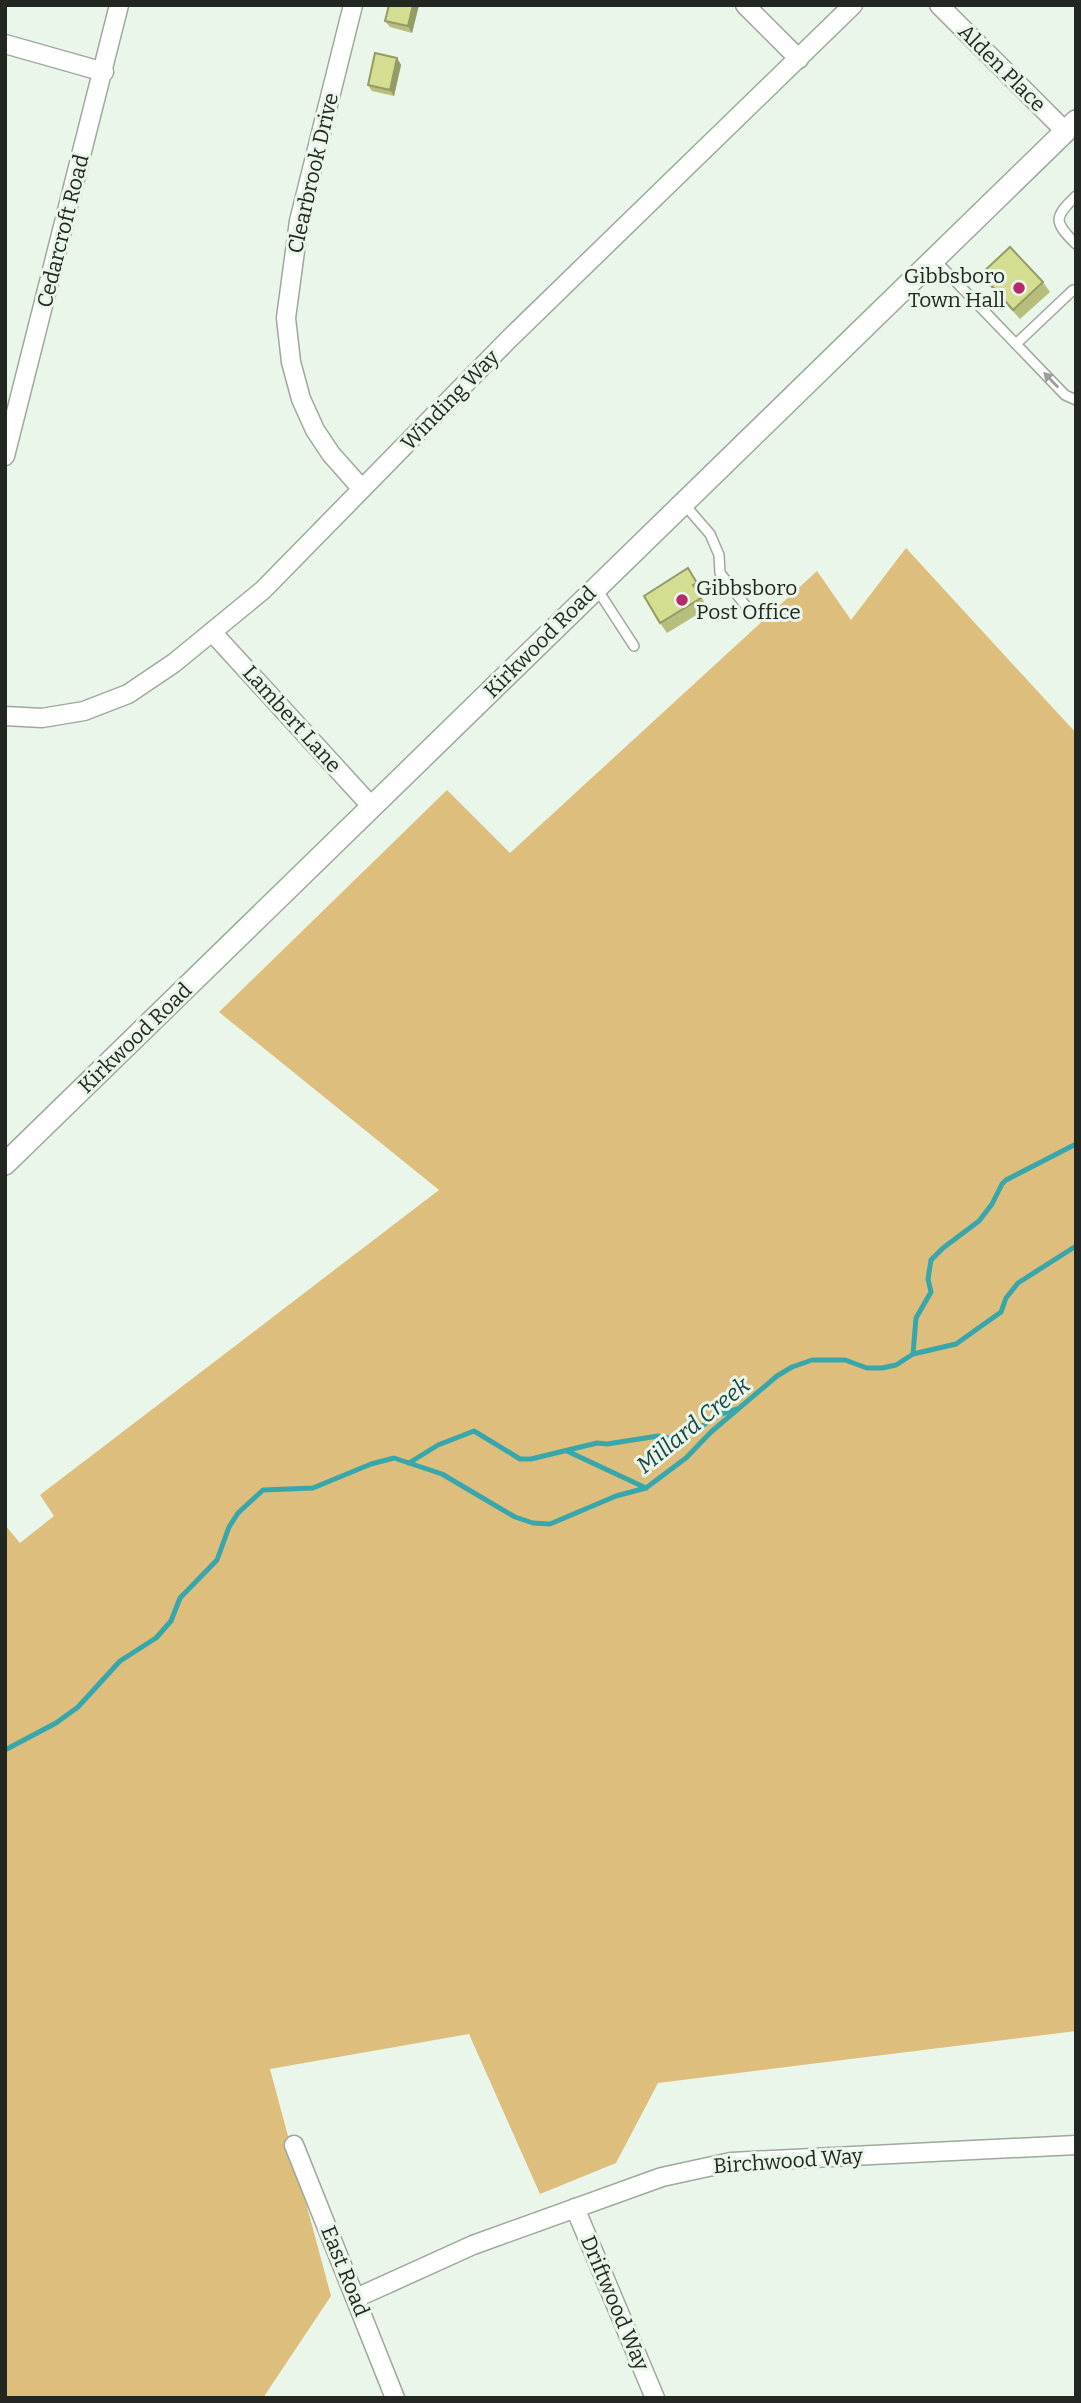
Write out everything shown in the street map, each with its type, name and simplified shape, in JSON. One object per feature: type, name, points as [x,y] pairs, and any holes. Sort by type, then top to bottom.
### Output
[{"type":"street","name":"Cedarcroft Road","points":[[5,456],[119,5]]},
{"type":"street","name":"Clearbrook Drive","points":[[353,5],[299,221],[286,318],[291,362],[301,399],[315,430],[331,454],[362,489]]},
{"type":"street","points":[[745,5],[799,59]]},
{"type":"street","name":"Winding Way","points":[[5,716],[42,718],[83,711],[128,694],[174,663],[263,590],[509,339],[853,5]]},
{"type":"street","name":"Alden Place","points":[[939,5],[1071,129]]},
{"type":"street","points":[[5,44],[104,72]]},
{"type":"street","name":"Kirkwood Road","points":[[5,1164],[683,502],[1071,129]]},
{"type":"street","name":"Lambert Lane","points":[[212,632],[372,807]]},
{"type":"street","name":"East Road","points":[[295,2145],[395,2398]]},
{"type":"street","name":"Birchwood Way","points":[[356,2298],[473,2245],[575,2208],[662,2177],[731,2162],[1076,2145]]},
{"type":"street","name":"Driftwood Way","points":[[575,2208],[655,2398]]},
{"type":"lane","points":[[1076,195],[1061,210],[1058,220],[1061,229],[1076,244]]},
{"type":"lane","points":[[935,260],[1065,395],[1076,400]]},
{"type":"lane","points":[[1016,344],[1073,290]]},
{"type":"lane","points":[[683,502],[710,534],[719,555],[720,573],[745,605]]},
{"type":"lane","points":[[596,587],[634,646]]},
{"type":"shaded area","points":[[906,548],[1076,733],[1076,2031],[658,2083],[616,2163],[540,2194],[469,2034],[270,2069],[331,2296],[263,2398],[5,2398],[5,1525],[20,1543],[54,1516],[40,1495],[439,1190],[219,1012],[447,790],[510,853],[817,571],[851,620]]},
{"type":"building","points":[[389,5],[413,5],[408,26],[385,21]]},
{"type":"building","points":[[375,53],[397,58],[390,90],[368,85]]},
{"type":"building","name":"Gibbsboro Town Hall","points":[[1010,247],[1043,282],[1013,310],[981,274]]},
{"type":"building","name":"Gibbsboro Post Office","points":[[688,568],[697,583],[693,585],[701,598],[660,623],[644,596]]},
{"type":"waterway","points":[[913,1354],[916,1318],[931,1292],[928,1279],[931,1260],[979,1221],[1006,1180],[1076,1144]]},
{"type":"waterway","name":"Millard Creek","points":[[5,1750],[56,1723],[78,1707],[120,1661],[156,1638],[171,1621],[180,1598],[217,1560],[229,1527],[238,1513],[263,1490],[313,1488],[371,1464],[394,1458],[442,1474],[515,1517],[533,1523],[550,1524],[616,1496],[646,1488],[686,1458],[711,1432],[777,1376],[792,1367],[812,1360],[845,1360],[867,1368],[882,1368],[896,1365],[913,1354],[956,1344],[1001,1312],[1006,1298],[1018,1283],[1076,1246]]},
{"type":"waterway","points":[[409,1463],[438,1445],[474,1431],[520,1459],[531,1459],[597,1443],[607,1444],[658,1436],[674,1439],[695,1431],[718,1415],[737,1409]]},
{"type":"waterway","points":[[567,1451],[646,1488]]},
{"type":"place","name":"Gibbsboro Town Hall","points":[[1019,288]]},
{"type":"place","name":"Gibbsboro Post Office","points":[[682,600]]}]
